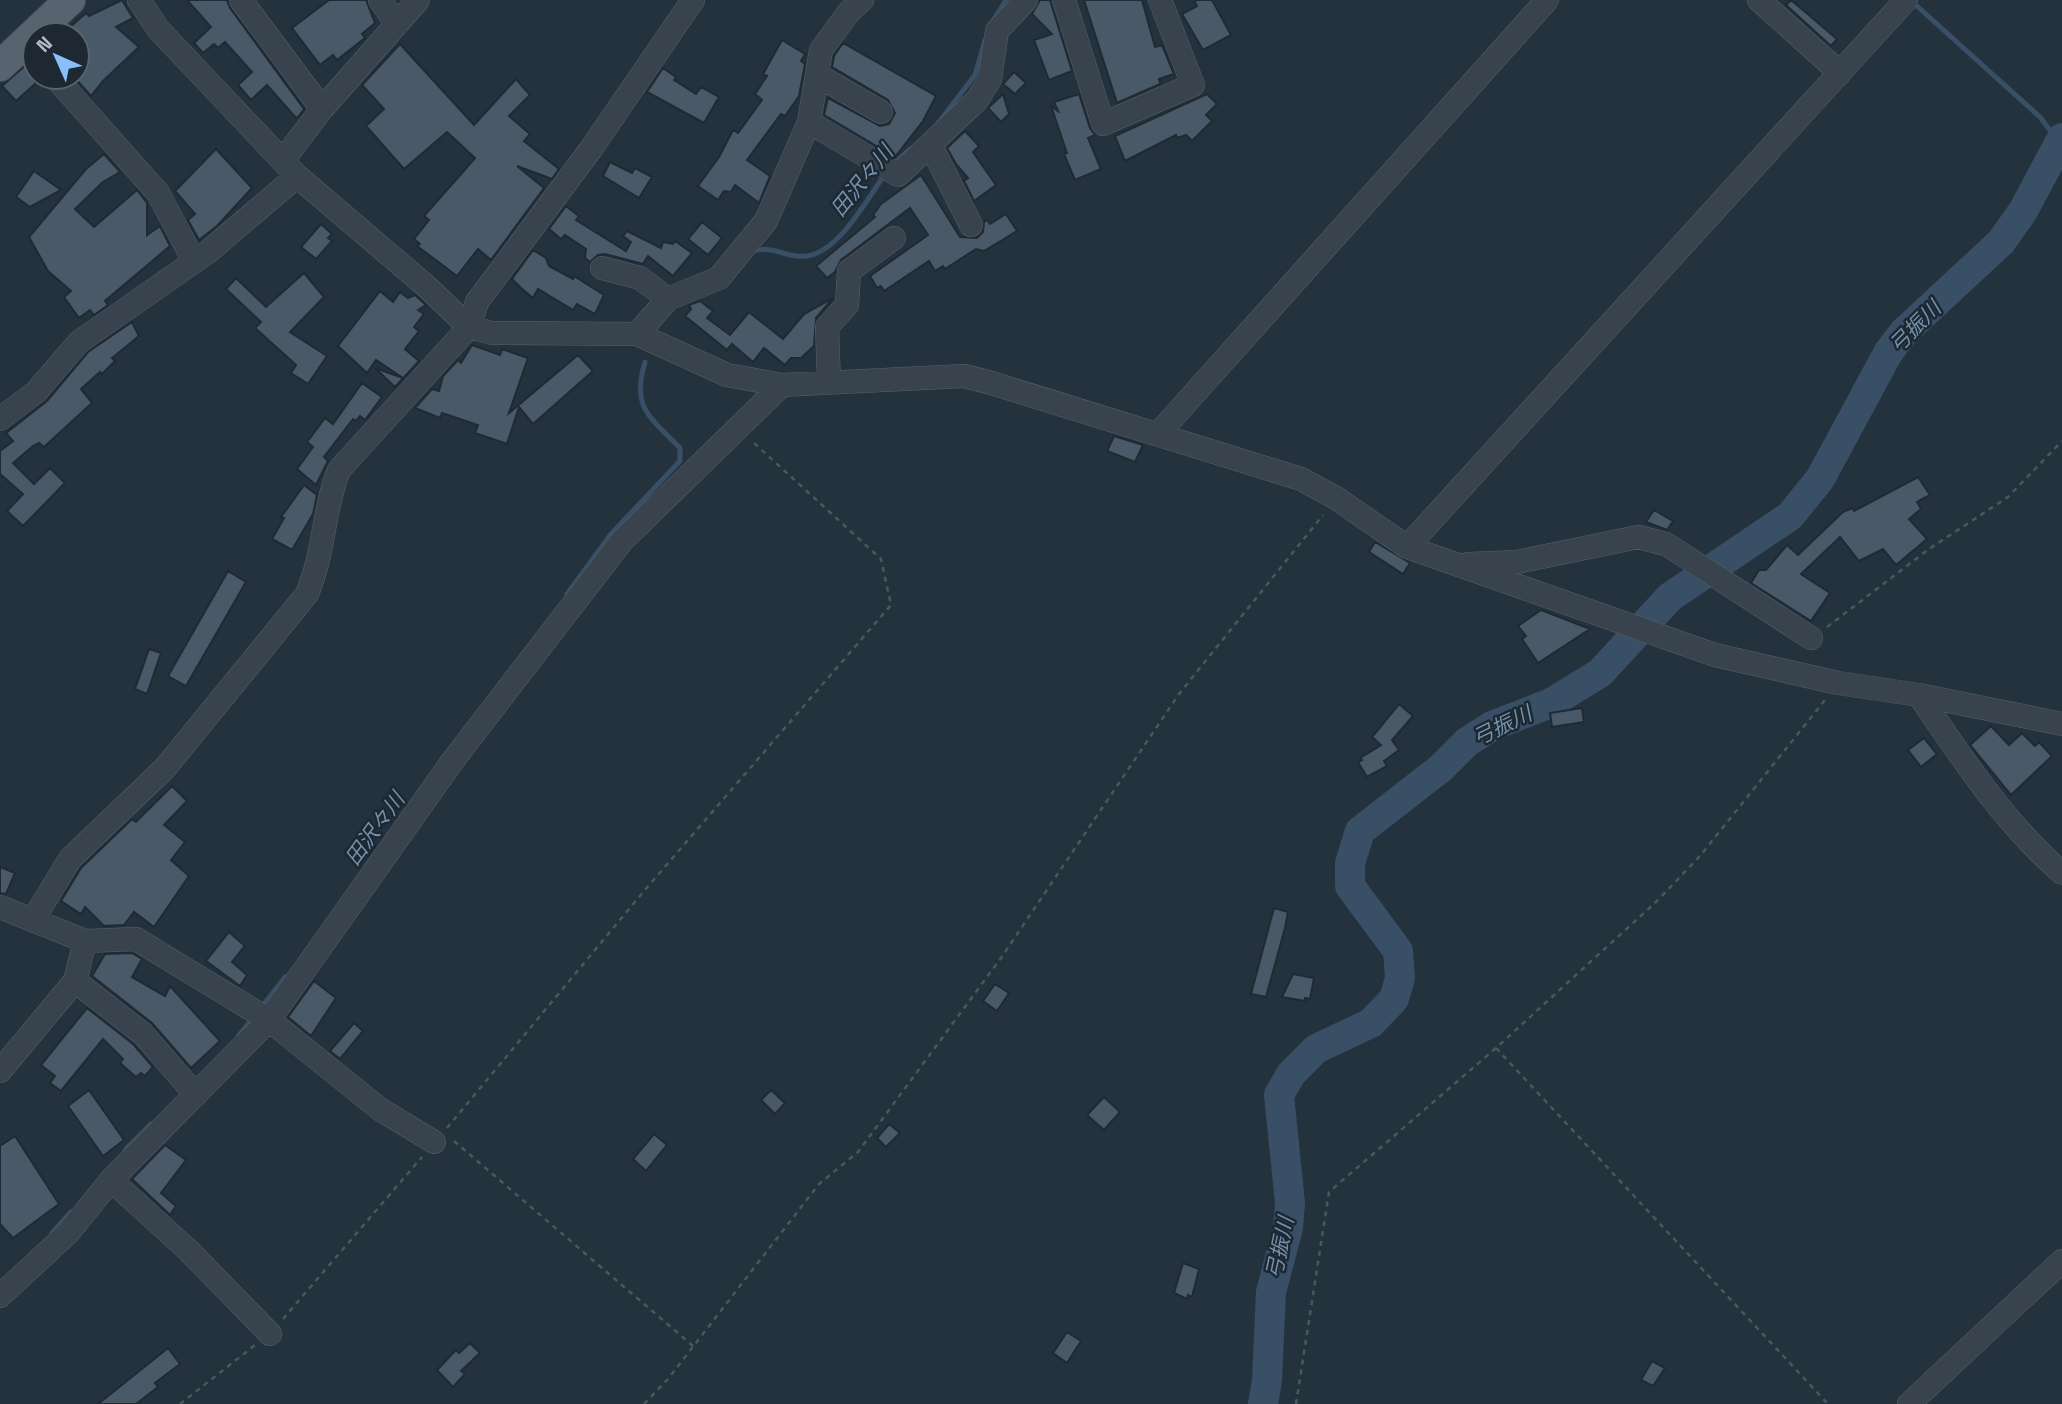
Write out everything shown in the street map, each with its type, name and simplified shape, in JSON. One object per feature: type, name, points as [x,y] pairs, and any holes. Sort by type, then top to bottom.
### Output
[{"type":"main road","points":[[52,21],[70,0]]},
{"type":"main road","points":[[0,66],[21,53]]},
{"type":"street","points":[[139,0],[158,29],[290,168],[469,327],[492,333],[637,334],[727,375],[782,385],[964,376],[1301,480],[1336,498],[1407,547],[1714,655],[1838,683],[1919,695],[2062,724]]},
{"type":"street","points":[[242,0],[322,109]]},
{"type":"street","points":[[380,0],[397,24]]},
{"type":"street","points":[[0,419],[36,392],[79,342],[193,259],[208,252],[290,168],[322,109],[418,0]]},
{"type":"street","points":[[33,920],[70,859],[165,768],[307,594],[320,564],[332,487],[339,470],[469,327],[477,302],[591,149],[693,0]]},
{"type":"street","points":[[637,334],[668,299],[719,278],[766,221],[809,122],[821,50],[849,12],[862,0]]},
{"type":"street","points":[[809,122],[888,170],[931,146],[978,100],[990,79],[997,31],[1026,0]]},
{"type":"street","points":[[1065,0],[1103,124],[1193,85],[1160,0]]},
{"type":"street","points":[[1158,434],[1547,0]]},
{"type":"street","points":[[1759,0],[1840,73]]},
{"type":"street","points":[[1407,547],[1906,0]]},
{"type":"street","points":[[817,75],[881,112]]},
{"type":"street","points":[[67,91],[158,193],[193,259]]},
{"type":"street","points":[[931,146],[971,225]]},
{"type":"street","points":[[829,382],[827,327],[847,304],[849,271],[894,237]]},
{"type":"street","points":[[602,268],[640,278],[668,299]]},
{"type":"street","points":[[0,1296],[68,1233],[191,1089],[261,1016],[622,541],[782,385]]},
{"type":"street","points":[[1457,565],[1517,562],[1638,537],[1666,544],[1811,638]]},
{"type":"street","points":[[1919,695],[1958,751],[2032,846],[2062,873]]},
{"type":"street","points":[[0,907],[85,941],[136,939],[261,1016],[381,1110],[439,1137]]},
{"type":"street","points":[[0,1071],[75,981],[85,941]]},
{"type":"street","points":[[75,981],[143,1034],[191,1089]]},
{"type":"street","points":[[111,1180],[189,1251],[270,1334]]},
{"type":"street","points":[[1909,1404],[2062,1261]]},
{"type":"path","points":[[180,1404],[270,1334],[644,891],[891,605],[881,559],[737,428]]},
{"type":"path","points":[[1811,638],[1929,549],[2008,497],[2062,440]]},
{"type":"path","points":[[645,1404],[819,1184],[858,1152],[1001,958],[1179,694],[1336,498]]},
{"type":"path","points":[[1296,1404],[1329,1192],[1496,1048],[1656,902],[1700,856],[1838,683]]},
{"type":"path","points":[[1496,1048],[1828,1404]]},
{"type":"path","points":[[439,1137],[693,1346]]},
{"type":"building","points":[[122,0],[133,18],[116,27],[139,47],[91,96],[87,91],[91,91],[91,21],[77,21],[86,13],[89,16]]},
{"type":"building","points":[[187,0],[227,0],[230,8],[304,109],[299,116],[296,118],[267,85],[251,100],[238,85],[252,72],[225,42],[218,48],[214,44],[203,53],[194,43],[211,27]]},
{"type":"building","points":[[329,0],[366,0],[375,23],[362,34],[365,38],[337,60],[333,55],[320,65],[292,28]]},
{"type":"building","points":[[1040,0],[1050,0],[1072,71],[1049,80],[1034,40],[1052,34],[1032,14]]},
{"type":"building","points":[[1084,0],[1142,0],[1155,47],[1162,45],[1174,74],[1159,79],[1160,84],[1117,103]]},
{"type":"building","points":[[1194,0],[1212,0],[1231,35],[1203,50],[1182,14],[1197,6]]},
{"type":"building","points":[[1791,0],[1837,39],[1831,46],[1786,5]]},
{"type":"building","points":[[782,40],[805,54],[801,61],[805,64],[799,96],[785,116],[781,114],[747,160],[770,176],[759,203],[735,185],[731,192],[724,191],[718,200],[698,186],[719,157],[733,130],[738,133],[762,100],[755,94],[767,76],[763,74]]},
{"type":"building","points":[[843,43],[936,96],[923,121],[895,157],[824,115],[828,98],[880,126],[889,124],[895,113],[888,100],[832,67],[834,56]]},
{"type":"building","points":[[400,44],[474,125],[516,79],[530,95],[509,116],[530,134],[524,141],[559,169],[552,179],[517,166],[544,188],[491,260],[478,249],[457,276],[417,246],[420,244],[414,239],[429,220],[424,216],[475,158],[447,132],[404,169],[366,126],[384,109],[362,85]]},
{"type":"building","points":[[663,68],[676,77],[674,80],[696,94],[701,87],[719,97],[704,123],[647,92]]},
{"type":"building","points":[[21,69],[21,91],[27,91],[16,101],[2,86]]},
{"type":"building","points":[[1014,72],[1026,83],[1015,94],[1003,84]]},
{"type":"building","points":[[1003,94],[1009,114],[1001,122],[988,108]]},
{"type":"building","points":[[1079,94],[1090,128],[1095,135],[1088,138],[1101,169],[1075,180],[1064,154],[1067,153],[1051,106],[1058,111],[1054,102]]},
{"type":"building","points":[[1207,94],[1217,104],[1206,115],[1212,121],[1192,141],[1186,135],[1177,138],[1176,135],[1125,161],[1115,136]]},
{"type":"building","points":[[965,131],[979,146],[973,152],[996,185],[974,201],[964,181],[968,178],[947,148]]},
{"type":"building","points":[[216,149],[252,188],[217,226],[199,240],[188,220],[195,214],[175,191]]},
{"type":"building","points":[[104,154],[120,172],[103,182],[75,209],[94,227],[137,190],[147,203],[147,235],[160,226],[170,246],[105,301],[108,305],[94,315],[90,310],[79,318],[64,297],[71,291],[48,271],[29,237],[86,169]]},
{"type":"building","points":[[610,162],[632,173],[635,168],[652,177],[639,198],[603,176]]},
{"type":"building","points":[[34,171],[61,190],[30,207],[16,197]]},
{"type":"building","points":[[921,175],[960,237],[977,238],[983,232],[984,222],[987,220],[990,224],[1006,214],[1017,231],[984,251],[976,249],[945,269],[943,266],[935,271],[929,261],[884,291],[881,286],[877,288],[870,276],[928,235],[910,208],[841,260],[835,272],[827,278],[816,266],[875,217],[873,215],[881,204]]},
{"type":"building","points":[[566,206],[579,216],[576,220],[626,251],[631,242],[623,236],[627,231],[661,248],[663,242],[673,244],[675,241],[692,253],[673,276],[648,256],[643,264],[605,254],[598,255],[590,262],[585,258],[586,249],[565,235],[561,239],[549,229]]},
{"type":"building","points":[[702,222],[722,238],[708,255],[688,239]]},
{"type":"building","points":[[321,224],[332,234],[328,238],[332,241],[316,259],[301,247]]},
{"type":"building","points":[[533,250],[546,258],[549,266],[573,279],[574,276],[604,295],[595,314],[577,304],[573,310],[538,289],[533,298],[512,279]]},
{"type":"building","points":[[304,273],[324,297],[290,332],[327,356],[308,384],[291,373],[296,365],[255,328],[261,322],[226,289],[236,278],[266,307]]},
{"type":"building","points":[[380,291],[393,302],[400,292],[408,298],[415,295],[426,305],[418,310],[424,314],[414,327],[419,331],[405,349],[419,361],[395,387],[375,368],[403,378],[376,360],[367,373],[338,346]]},
{"type":"building","points":[[833,298],[816,318],[814,346],[801,358],[791,358],[785,365],[764,348],[753,362],[732,344],[727,350],[685,316],[691,309],[689,305],[700,301],[713,311],[707,318],[730,335],[749,312],[783,339],[804,314]]},
{"type":"building","points":[[132,322],[139,336],[112,358],[115,361],[102,374],[100,372],[81,389],[92,403],[44,447],[39,443],[33,446],[13,463],[34,484],[50,468],[65,483],[23,526],[7,511],[23,494],[0,474],[0,451],[13,441],[6,433],[47,401],[88,352]]},
{"type":"building","points":[[472,345],[500,355],[502,349],[528,358],[509,413],[578,355],[593,371],[533,424],[519,407],[507,444],[475,433],[478,425],[442,413],[440,418],[415,408],[432,389],[439,391],[443,376],[458,360],[461,363]]},
{"type":"building","points":[[362,383],[382,397],[365,420],[360,416],[356,421],[353,419],[324,457],[328,461],[316,485],[297,469],[313,447],[307,442],[325,418],[333,424]]},
{"type":"building","points":[[1114,436],[1143,445],[1135,462],[1107,451]]},
{"type":"building","points":[[1918,477],[1930,495],[1917,502],[1921,509],[1909,519],[1927,539],[1896,565],[1883,549],[1859,561],[1840,537],[1801,574],[1830,593],[1811,621],[1751,583],[1759,570],[1766,570],[1787,545],[1798,555],[1843,512],[1852,508],[1854,511]]},
{"type":"building","points":[[304,485],[317,495],[313,514],[292,550],[272,539],[284,518],[281,517]]},
{"type":"building","points":[[1654,510],[1673,521],[1667,530],[1646,522]]},
{"type":"building","points":[[1375,542],[1410,563],[1403,574],[1369,552]]},
{"type":"building","points":[[228,571],[246,582],[186,686],[168,676]]},
{"type":"building","points":[[1541,610],[1590,629],[1538,663],[1522,639],[1526,636],[1518,626]]},
{"type":"building","points":[[149,649],[161,653],[147,694],[135,689]]},
{"type":"building","points":[[1399,704],[1413,716],[1392,740],[1399,750],[1384,761],[1387,766],[1367,777],[1358,762],[1381,745],[1372,737]]},
{"type":"building","points":[[1582,708],[1584,722],[1552,727],[1550,713]]},
{"type":"building","points":[[1991,726],[2009,745],[2022,733],[2035,746],[2039,742],[2052,756],[2011,795],[1970,745]]},
{"type":"building","points":[[1924,738],[1937,754],[1921,767],[1908,750]]},
{"type":"building","points":[[172,786],[187,801],[164,825],[185,842],[171,860],[189,876],[154,927],[134,912],[124,925],[104,926],[85,907],[81,914],[61,901],[81,868],[132,819],[136,822]]},
{"type":"building","points":[[0,867],[15,873],[6,894],[0,893]]},
{"type":"building","points":[[1274,908],[1288,912],[1266,997],[1251,994]]},
{"type":"building","points":[[229,932],[245,946],[232,962],[247,975],[240,986],[206,961]]},
{"type":"building","points":[[132,953],[142,959],[132,977],[165,996],[170,986],[220,1041],[191,1068],[152,1023],[92,976],[105,954]]},
{"type":"building","points":[[1293,974],[1314,978],[1310,999],[1305,998],[1305,1001],[1282,997]]},
{"type":"building","points":[[314,981],[336,998],[311,1036],[288,1017]]},
{"type":"building","points":[[995,984],[1009,993],[997,1011],[983,1001]]},
{"type":"building","points":[[87,1008],[133,1044],[153,1067],[145,1076],[141,1073],[136,1077],[120,1063],[123,1059],[103,1039],[61,1091],[50,1083],[55,1076],[41,1065]]},
{"type":"building","points":[[354,1023],[363,1031],[340,1059],[330,1051]]},
{"type":"building","points":[[89,1090],[124,1140],[103,1156],[68,1106]]},
{"type":"building","points":[[771,1090],[785,1103],[775,1114],[761,1100]]},
{"type":"building","points":[[1104,1097],[1120,1112],[1104,1130],[1087,1115]]},
{"type":"building","points":[[889,1124],[900,1133],[886,1147],[877,1138]]},
{"type":"building","points":[[654,1134],[667,1145],[646,1171],[633,1159]]},
{"type":"building","points":[[15,1136],[59,1204],[13,1238],[0,1224],[0,1146]]},
{"type":"building","points":[[165,1145],[186,1160],[161,1193],[176,1206],[170,1215],[132,1179]]},
{"type":"building","points":[[1183,1263],[1199,1269],[1192,1297],[1188,1295],[1187,1299],[1174,1293]]},
{"type":"building","points":[[1067,1332],[1081,1341],[1067,1363],[1053,1353]]},
{"type":"building","points":[[470,1343],[480,1353],[461,1371],[465,1374],[453,1387],[437,1370],[456,1350],[459,1353]]},
{"type":"building","points":[[168,1348],[180,1364],[155,1383],[158,1387],[136,1404],[98,1404]]},
{"type":"building","points":[[1652,1361],[1665,1368],[1653,1386],[1641,1380]]},
{"type":"waterway","name":"田沢々川","points":[[993,21],[1006,0]]},
{"type":"waterway","points":[[1918,7],[2040,117],[2058,141]]},
{"type":"waterway","name":"田沢々川","points":[[939,122],[975,75],[985,40]]},
{"type":"waterway","name":"弓振川","points":[[1263,1404],[1267,1380],[1271,1292],[1288,1228],[1290,1203],[1279,1095],[1291,1074],[1316,1049],[1371,1023],[1394,999],[1400,978],[1398,951],[1350,886],[1350,863],[1360,831],[1441,768],[1467,742],[1492,726],[1551,703],[1600,673],[1670,597],[1790,516],[1820,479],[1888,353],[1903,333],[2001,242],[2023,211],[2062,138]]},
{"type":"waterway","name":"田沢々川","points":[[891,166],[910,149]]},
{"type":"waterway","name":"田沢々川","points":[[753,251],[768,250],[793,256],[807,256],[819,252],[841,235],[885,174]]},
{"type":"waterway","name":"田沢々川","points":[[567,594],[611,534],[680,461],[680,448],[652,419],[642,401],[640,390],[645,362]]},
{"type":"waterway","name":"田沢々川","points":[[261,1008],[285,977]]},
{"type":"waterway","name":"田沢々川","points":[[239,1035],[253,1018]]},
{"type":"waterway","name":"田沢々川","points":[[126,1149],[151,1124]]},
{"type":"waterway","name":"田沢々川","points":[[52,1233],[71,1212]]}]
